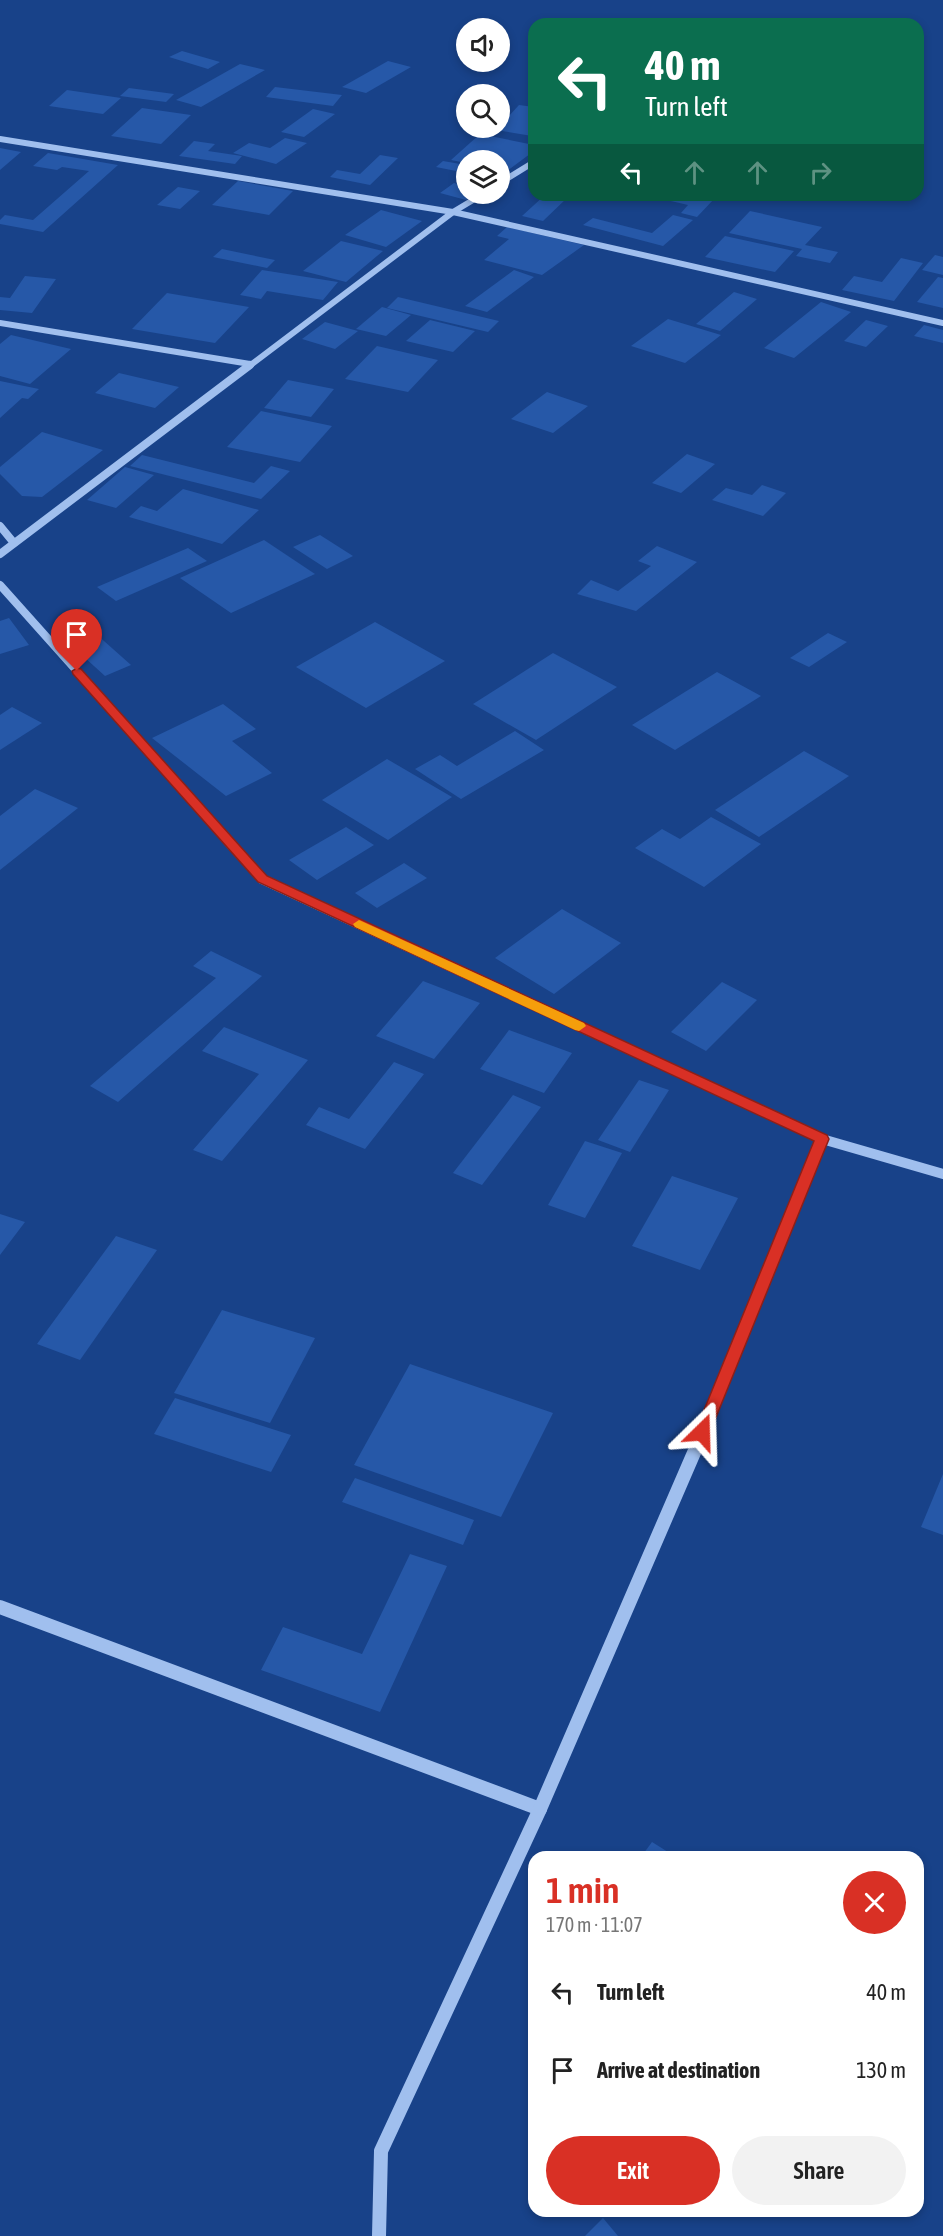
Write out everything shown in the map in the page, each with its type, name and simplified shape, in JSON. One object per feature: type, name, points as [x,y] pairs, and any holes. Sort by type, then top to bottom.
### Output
[{"type":"street","points":[[0,139],[453,212],[943,323]]},
{"type":"street","points":[[510,177],[528,166]]},
{"type":"street","points":[[0,554],[250,364],[466,204]]},
{"type":"street","points":[[0,323],[250,364]]},
{"type":"street","points":[[0,526],[14,543]]},
{"type":"street","points":[[0,585],[262,879],[822,1139],[943,1174]]},
{"type":"street","points":[[379,2236],[381,2151],[540,1809],[694,1453],[822,1139]]},
{"type":"street","points":[[0,1606],[540,1809]]},
{"type":"building","points":[[182,51],[220,62],[208,69],[169,57]]},
{"type":"building","points":[[388,61],[411,67],[366,93],[342,87]]},
{"type":"building","points":[[240,64],[265,70],[201,107],[176,100]]},
{"type":"building","points":[[275,87],[342,95],[333,106],[266,97]]},
{"type":"building","points":[[129,88],[174,94],[166,102],[120,96]]},
{"type":"building","points":[[67,90],[121,98],[103,114],[49,106]]},
{"type":"building","points":[[519,105],[528,106],[528,135],[510,132],[510,115]]},
{"type":"building","points":[[142,108],[191,115],[161,144],[111,136]]},
{"type":"building","points":[[313,109],[335,114],[304,137],[281,132]]},
{"type":"building","points":[[285,138],[307,143],[276,164],[233,153],[249,143],[270,148]]},
{"type":"building","points":[[476,138],[500,138],[528,144],[528,155],[510,169],[510,150],[462,150]]},
{"type":"building","points":[[194,141],[215,144],[208,151],[242,156],[235,164],[179,156]]},
{"type":"building","points":[[0,148],[21,152],[0,170]]},
{"type":"building","points":[[48,153],[118,165],[43,232],[0,224],[0,220],[5,215],[33,220],[89,171],[62,167],[57,170],[33,166]]},
{"type":"building","points":[[380,155],[398,158],[370,185],[330,177],[337,170],[360,174]]},
{"type":"building","points":[[443,161],[456,163],[456,171],[436,167]]},
{"type":"building","points":[[238,181],[293,191],[269,215],[212,205]]},
{"type":"building","points":[[454,183],[456,184],[456,197],[440,193]]},
{"type":"building","points":[[178,187],[200,191],[180,209],[157,205]]},
{"type":"building","points":[[538,201],[564,201],[543,221],[522,216]]},
{"type":"building","points":[[671,201],[712,201],[697,217],[681,213],[688,205]]},
{"type":"building","points":[[381,210],[422,221],[386,247],[345,235]]},
{"type":"building","points":[[750,211],[822,227],[805,245],[838,252],[830,263],[796,256],[802,249],[729,233]]},
{"type":"building","points":[[673,215],[693,220],[663,246],[583,225],[593,218],[652,233]]},
{"type":"building","points":[[507,227],[584,245],[542,275],[484,260],[509,239],[497,236]]},
{"type":"building","points":[[725,236],[794,251],[775,272],[705,257]]},
{"type":"building","points":[[341,241],[383,251],[346,282],[303,271]]},
{"type":"building","points":[[222,249],[275,260],[267,268],[213,257]]},
{"type":"building","points":[[935,255],[943,257],[943,275],[922,270]]},
{"type":"building","points":[[901,258],[923,263],[894,301],[842,290],[854,276],[882,282]]},
{"type":"building","points":[[262,270],[338,282],[323,300],[267,291],[261,299],[240,295]]},
{"type":"building","points":[[514,270],[534,277],[487,312],[465,306]]},
{"type":"building","points":[[25,276],[56,279],[32,313],[0,310],[0,297],[10,298]]},
{"type":"building","points":[[938,277],[943,278],[943,308],[917,302]]},
{"type":"building","points":[[734,292],[757,299],[720,331],[696,324]]},
{"type":"building","points":[[167,293],[249,307],[215,343],[132,329]]},
{"type":"building","points":[[398,297],[499,321],[488,332],[387,308]]},
{"type":"building","points":[[821,302],[851,312],[794,358],[764,348]]},
{"type":"building","points":[[382,307],[411,315],[386,336],[356,329]]},
{"type":"building","points":[[668,319],[721,335],[685,363],[631,346]]},
{"type":"building","points":[[430,320],[475,331],[453,352],[406,341]]},
{"type":"building","points":[[866,320],[888,326],[866,347],[844,341]]},
{"type":"building","points":[[325,322],[358,331],[335,349],[302,339]]},
{"type":"building","points":[[924,325],[943,330],[943,343],[914,336]]},
{"type":"building","points":[[11,335],[71,349],[30,384],[0,376],[0,344]]},
{"type":"building","points":[[377,346],[438,360],[408,392],[345,379]]},
{"type":"building","points":[[119,373],[179,387],[155,408],[95,393]]},
{"type":"building","points":[[288,380],[334,389],[311,417],[264,408]]},
{"type":"building","points":[[0,381],[39,389],[28,399],[22,398],[0,418]]},
{"type":"building","points":[[547,392],[588,406],[553,433],[511,419]]},
{"type":"building","points":[[261,411],[332,426],[300,462],[227,447]]},
{"type":"building","points":[[42,432],[103,450],[42,497],[22,496],[0,474],[0,467]]},
{"type":"building","points":[[687,454],[715,464],[681,493],[652,483]]},
{"type":"building","points":[[142,455],[254,483],[271,466],[290,471],[261,499],[130,466]]},
{"type":"building","points":[[125,467],[154,475],[116,508],[87,500]]},
{"type":"building","points":[[762,485],[786,493],[763,516],[712,500],[726,488],[752,495]]},
{"type":"building","points":[[183,489],[259,510],[222,544],[129,517],[141,506],[157,511]]},
{"type":"building","points":[[320,535],[353,556],[327,569],[293,547]]},
{"type":"building","points":[[264,540],[315,574],[231,613],[180,578]]},
{"type":"building","points":[[657,546],[697,562],[636,611],[577,594],[591,580],[618,591],[651,566],[638,561]]},
{"type":"building","points":[[188,548],[207,561],[116,601],[97,587]]},
{"type":"building","points":[[77,617],[131,665],[105,676],[52,628]]},
{"type":"building","points":[[9,618],[29,645],[0,654],[0,621]]},
{"type":"building","points":[[375,622],[445,661],[366,708],[296,667]]},
{"type":"building","points":[[828,633],[847,642],[809,667],[790,658]]},
{"type":"building","points":[[553,653],[617,687],[536,740],[473,704]]},
{"type":"building","points":[[717,672],[761,696],[675,750],[632,725]]},
{"type":"building","points":[[223,704],[256,729],[232,741],[272,773],[226,796],[152,738]]},
{"type":"building","points":[[12,707],[42,723],[0,750],[0,715]]},
{"type":"building","points":[[515,731],[544,750],[461,799],[415,769],[440,755],[457,766]]},
{"type":"building","points":[[804,751],[849,776],[759,837],[715,810]]},
{"type":"building","points":[[387,759],[452,797],[388,840],[322,800]]},
{"type":"building","points":[[35,789],[78,808],[0,870],[0,816]]},
{"type":"building","points":[[711,817],[761,844],[704,887],[635,848],[662,829],[680,839]]},
{"type":"building","points":[[346,827],[374,845],[317,880],[289,860]]},
{"type":"building","points":[[404,863],[427,878],[377,908],[355,893]]},
{"type":"building","points":[[562,909],[621,943],[554,994],[495,958]]},
{"type":"building","points":[[211,951],[262,976],[118,1102],[90,1086],[216,978],[193,966]]},
{"type":"building","points":[[423,981],[480,1003],[434,1059],[376,1036]]},
{"type":"building","points":[[722,982],[757,1000],[706,1051],[671,1032]]},
{"type":"building","points":[[224,1027],[308,1060],[222,1161],[193,1150],[259,1074],[202,1051]]},
{"type":"building","points":[[509,1030],[572,1053],[544,1093],[480,1069]]},
{"type":"building","points":[[394,1062],[424,1074],[365,1149],[306,1125],[319,1107],[349,1119]]},
{"type":"building","points":[[639,1080],[669,1090],[630,1152],[598,1140]]},
{"type":"building","points":[[513,1095],[541,1107],[482,1185],[453,1173]]},
{"type":"building","points":[[585,1141],[622,1153],[585,1218],[548,1205]]},
{"type":"building","points":[[672,1176],[738,1198],[700,1270],[632,1246]]},
{"type":"building","points":[[0,1214],[25,1222],[0,1255]]},
{"type":"building","points":[[116,1236],[157,1250],[80,1360],[37,1344]]},
{"type":"building","points":[[222,1310],[315,1338],[270,1423],[174,1393]]},
{"type":"building","points":[[410,1364],[553,1413],[501,1517],[354,1465]]},
{"type":"building","points":[[175,1398],[291,1435],[271,1472],[154,1434]]},
{"type":"building","points":[[943,1474],[943,1535],[921,1527]]},
{"type":"building","points":[[355,1478],[474,1520],[463,1545],[342,1502]]},
{"type":"building","points":[[410,1554],[447,1566],[380,1712],[261,1670],[283,1627],[362,1654]]},
{"type":"building","points":[[652,1842],[666,1851],[645,1851]]},
{"type":"building","points":[[603,2218],[618,2236],[585,2236]]},
{"type":"slow traffic","points":[[359,924],[579,1026]]},
{"type":"route","points":[[77,671],[262,879],[822,1139],[702,1432]]}]
